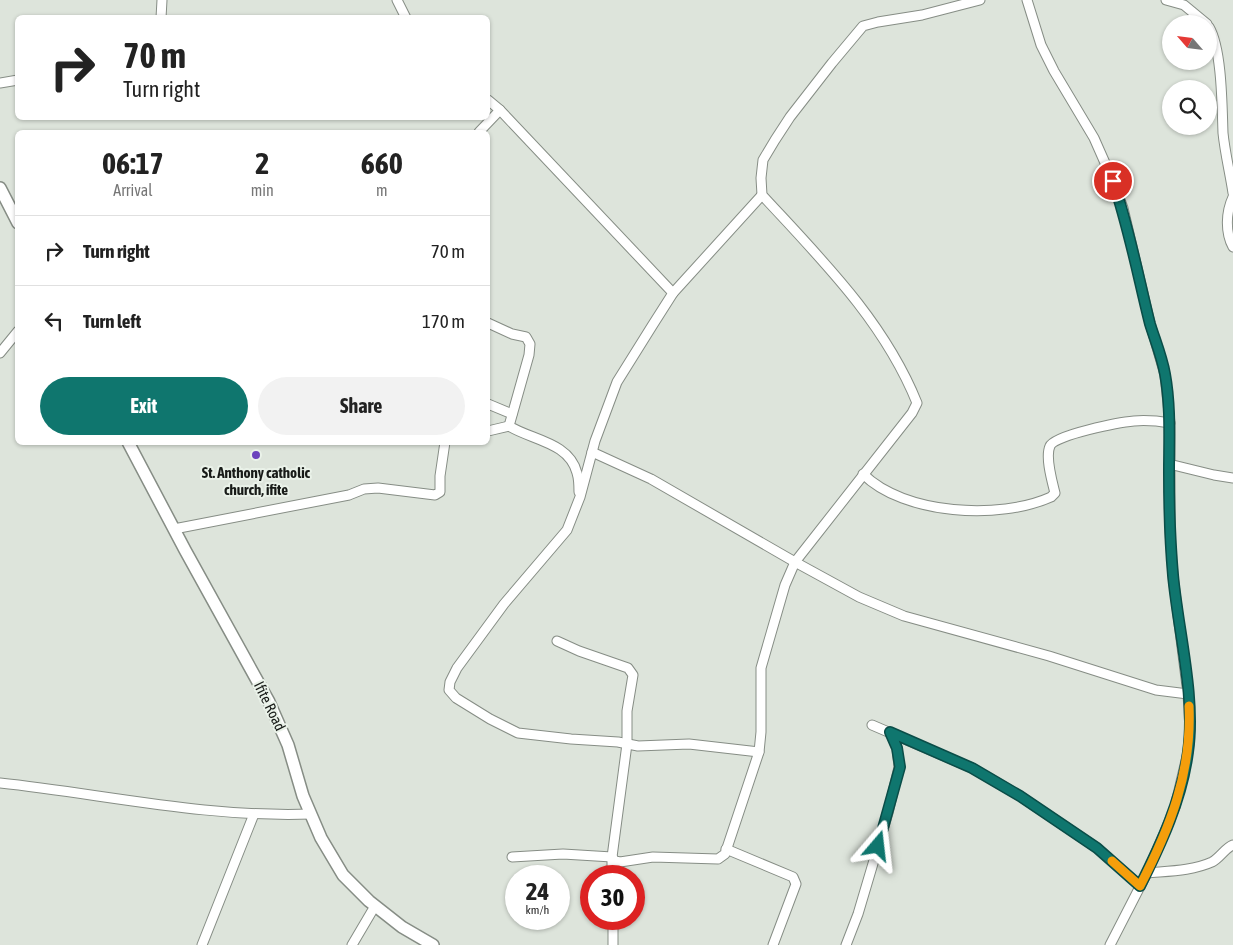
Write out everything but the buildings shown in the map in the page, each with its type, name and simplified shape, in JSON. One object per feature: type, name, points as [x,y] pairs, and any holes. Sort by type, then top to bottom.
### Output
[{"type":"street","points":[[161,15],[162,0]]},
{"type":"street","points":[[397,0],[404,15]]},
{"type":"street","points":[[512,857],[563,854],[612,857],[615,861],[620,862],[653,857],[718,860],[725,854],[759,752],[761,732],[761,668],[785,585],[795,562],[912,412],[917,403],[911,388],[871,320],[843,282],[762,194],[763,160],[790,117],[864,26],[922,15],[980,0]]},
{"type":"street","points":[[1027,0],[1041,45],[1054,72],[1094,138],[1123,208],[1150,322],[1165,375],[1170,423],[1170,532],[1173,576],[1188,694],[1190,729],[1188,752],[1175,807],[1147,873],[1110,945]]},
{"type":"street","points":[[1166,0],[1184,5],[1196,15]]},
{"type":"street","points":[[1218,69],[1224,134],[1233,193]]},
{"type":"street","points":[[0,84],[15,81]]},
{"type":"street","points":[[490,102],[673,292]]},
{"type":"street","points":[[481,130],[500,110]]},
{"type":"street","points":[[0,188],[15,217]]},
{"type":"street","points":[[759,752],[689,744],[638,746],[518,733],[490,719],[456,698],[449,690],[450,682],[457,668],[504,604],[567,530],[580,497],[592,452],[617,382],[673,292],[762,194]]},
{"type":"street","points":[[1233,197],[1227,220],[1230,242],[1233,247]]},
{"type":"street","points":[[490,324],[512,334],[526,337],[530,344],[530,355],[509,426]]},
{"type":"street","points":[[0,353],[15,335]]},
{"type":"street","points":[[490,405],[512,414]]},
{"type":"street","points":[[863,474],[873,484],[898,497],[920,504],[981,512],[1002,511],[1051,497],[1054,492],[1049,447],[1055,440],[1092,429],[1133,421],[1170,423]]},
{"type":"street","points":[[490,431],[509,426],[546,442],[567,456],[577,472],[580,497]]},
{"type":"street","name":"Ifite Road","points":[[130,445],[270,702],[288,745],[303,796],[322,838],[343,875],[375,906],[402,927],[433,945]]},
{"type":"street","points":[[174,529],[349,495],[364,489],[378,488],[435,495],[440,492],[440,476],[445,445]]},
{"type":"street","points":[[592,452],[651,479],[859,597],[904,616],[1049,656],[1156,690],[1188,694]]},
{"type":"street","points":[[1169,464],[1233,478]]},
{"type":"street","points":[[557,641],[579,651],[628,668],[633,675],[626,711],[627,744],[612,865]]},
{"type":"street","points":[[872,724],[972,768],[1020,796],[1097,848],[1140,886]]},
{"type":"street","points":[[846,945],[858,914],[900,767],[897,748],[890,732]]},
{"type":"street","points":[[0,783],[254,814],[281,816],[311,814]]},
{"type":"street","points":[[202,945],[254,814]]},
{"type":"street","points":[[1147,873],[1196,868],[1214,861],[1229,846],[1233,845]]},
{"type":"street","points":[[726,849],[793,877],[796,884],[773,945]]},
{"type":"street","points":[[352,945],[375,906]]},
{"type":"street","points":[[613,930],[614,945]]},
{"type":"slow traffic","points":[[1112,861],[1140,886],[1175,807],[1188,752],[1189,706]]},
{"type":"place","name":"St. Anthony catholic church, ifite","points":[[256,455]]},
{"type":"route","points":[[878,846],[900,767],[897,748],[890,732],[972,768],[996,781],[1097,848],[1140,886],[1175,807],[1188,752],[1190,729],[1188,694],[1173,576],[1170,532],[1170,423],[1165,375],[1150,322],[1123,208],[1113,181]]}]
